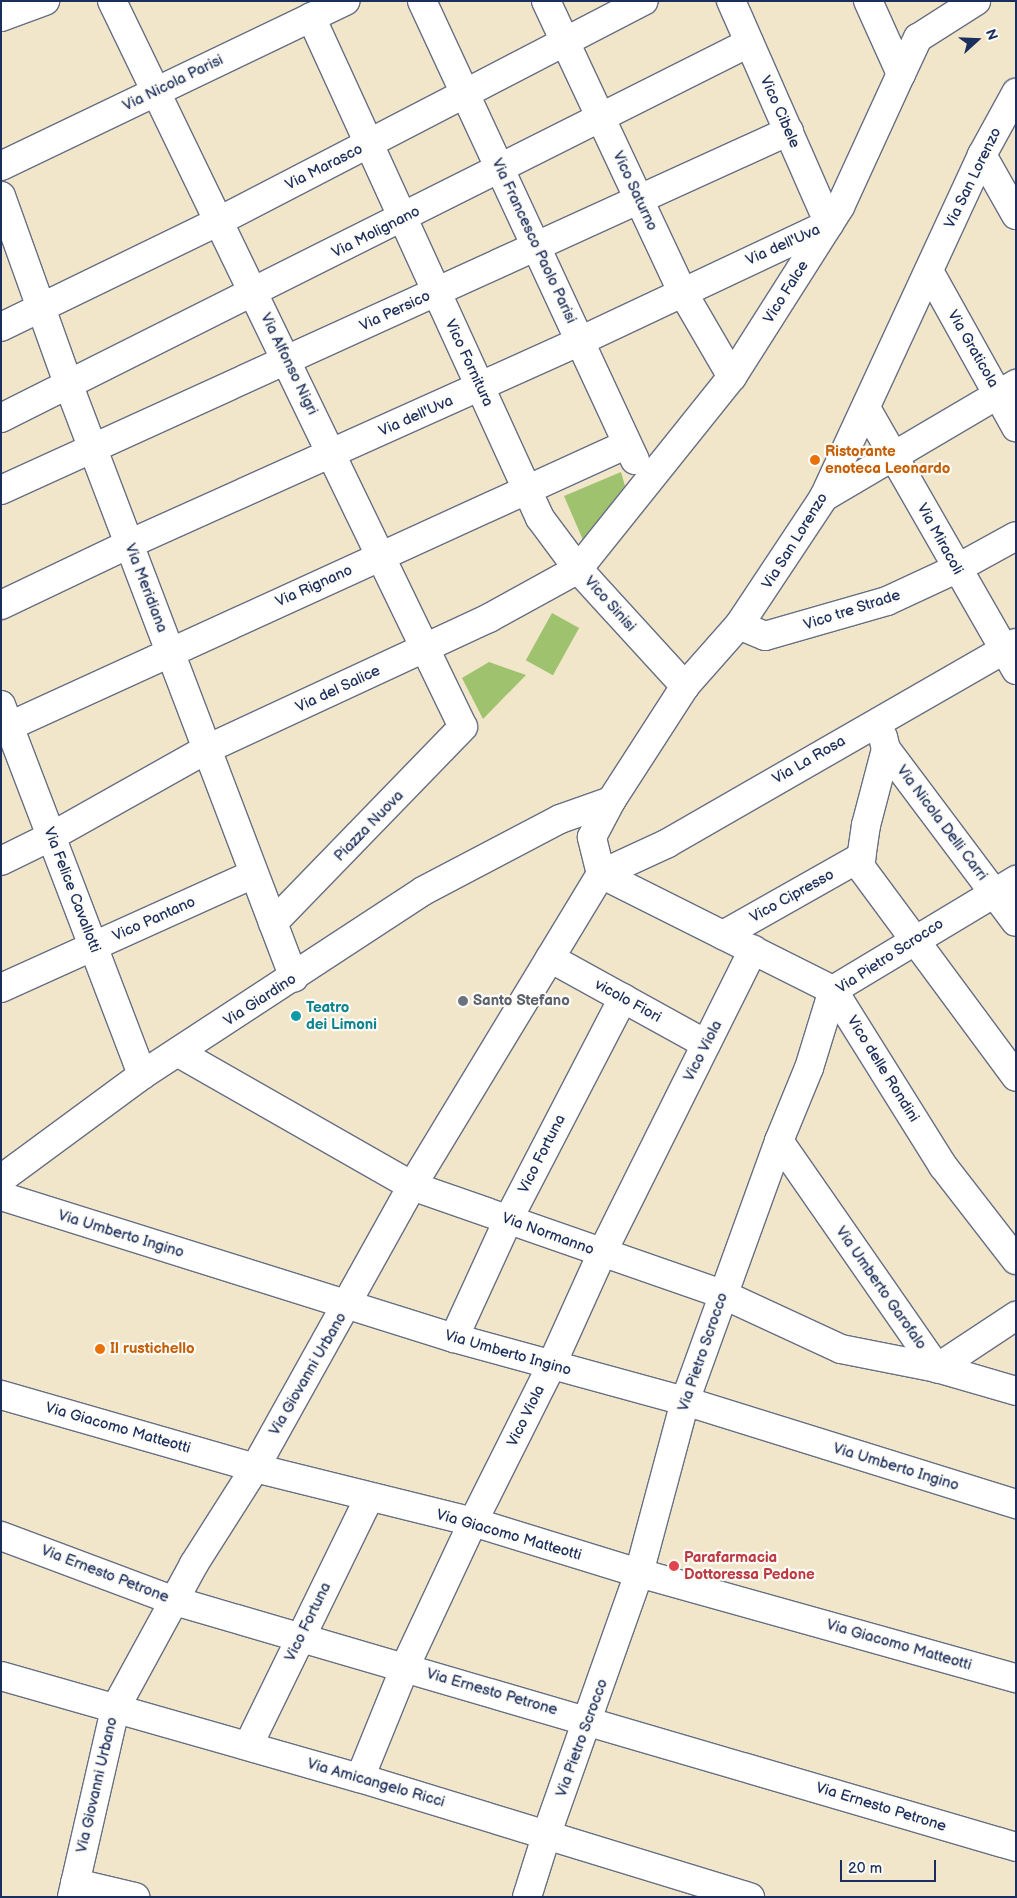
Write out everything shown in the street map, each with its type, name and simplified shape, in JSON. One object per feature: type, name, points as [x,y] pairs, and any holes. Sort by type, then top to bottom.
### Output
[{"type":"street","points":[[1,17],[45,1]]},
{"type":"street","name":"Via Alfonso Nigri","points":[[112,1],[221,220],[464,727]]},
{"type":"street","name":"Via Nicola Parisi","points":[[1,166],[346,1]]},
{"type":"street","name":"Via Francesco Paolo Parisi","points":[[422,1],[645,482]]},
{"type":"street","name":"Vico Saturno","points":[[546,1],[682,291],[732,377]]},
{"type":"street","name":"Via Marasco","points":[[1,327],[221,220],[644,1]]},
{"type":"street","name":"Vico Cibele","points":[[731,1],[829,224]]},
{"type":"street","points":[[868,1],[900,74]]},
{"type":"street","name":"Vico Falce","points":[[645,482],[732,377],[840,208],[918,38],[976,1]]},
{"type":"street","name":"Vico Fornitura","points":[[311,17],[540,518]]},
{"type":"street","name":"Via Molignano","points":[[1,418],[255,293],[749,42]]},
{"type":"street","name":"Via San Lorenzo","points":[[601,874],[592,837],[611,801],[685,686],[739,625],[824,496],[982,155],[1016,94]]},
{"type":"street","name":"Via Persico","points":[[1,490],[789,131]]},
{"type":"street","points":[[982,155],[1016,215]]},
{"type":"street","name":"Via Meridiana","points":[[1,196],[69,386],[170,650],[252,874],[294,978]]},
{"type":"street","name":"Via dell'Uva","points":[[1,605],[129,544],[333,454],[580,341],[682,291],[829,224]]},
{"type":"street","name":"Via Graticola","points":[[929,271],[1007,389],[1016,428]]},
{"type":"street","points":[[824,496],[1007,389]]},
{"type":"street","name":"Via Miracoli","points":[[866,408],[956,569],[1012,654]]},
{"type":"street","name":"Via Rignano","points":[[4,720],[170,650],[627,444]]},
{"type":"street","name":"Via del Salice","points":[[1,861],[52,836],[207,749],[489,618],[578,568],[645,482]]},
{"type":"street","name":"Vico Sinisi","points":[[540,518],[578,568],[685,686]]},
{"type":"street","name":"Vico tre Strade","points":[[739,625],[765,636],[782,633],[887,601],[956,569],[1016,536]]},
{"type":"street","name":"Via La Rosa","points":[[601,874],[668,843],[878,720],[1012,654]]},
{"type":"street","name":"Via Felice Cavallotti","points":[[4,720],[52,836],[142,1075]]},
{"type":"street","name":"Via Nicola Delli Carri","points":[[878,720],[886,749],[1005,886],[1016,922]]},
{"type":"street","name":"Piazza Nuova","points":[[273,923],[464,727]]},
{"type":"street","points":[[886,749],[860,866],[1016,1077]]},
{"type":"street","name":"Via Giardino","points":[[1,1179],[142,1075],[294,978],[423,891],[560,819],[611,801]]},
{"type":"street","name":"Vico Cipresso","points":[[723,935],[862,857]]},
{"type":"street","name":"Vico Pantano","points":[[1,988],[252,874]]},
{"type":"street","points":[[601,874],[833,990]]},
{"type":"street","name":"Via Giovanni Urbano","points":[[73,1890],[115,1710],[175,1601],[348,1305],[412,1186],[601,874]]},
{"type":"street","name":"Via Pietro Scrocco","points":[[528,1897],[547,1833],[589,1720],[639,1572],[685,1401],[722,1294],[779,1141],[809,1068],[833,990],[1005,886]]},
{"type":"street","name":"Vico Viola","points":[[360,1778],[405,1667],[473,1522],[551,1366],[602,1253],[754,950]]},
{"type":"street","name":"vicolo Fiori","points":[[550,958],[706,1044]]},
{"type":"street","name":"Vico delle Rondini","points":[[833,990],[943,1166],[1016,1260]]},
{"type":"street","name":"Vico Fortuna","points":[[454,1338],[508,1220],[623,998]]},
{"type":"street","name":"Via Normanno","points":[[179,1053],[412,1186],[722,1294],[841,1349],[937,1368]]},
{"type":"street","name":"Via Umberto Garofalo","points":[[779,1141],[937,1368]]},
{"type":"street","name":"Via Umberto Ingino","points":[[1,1196],[454,1338],[685,1401],[1016,1504]]},
{"type":"street","points":[[937,1368],[1016,1316]]},
{"type":"street","points":[[937,1368],[1016,1392]]},
{"type":"street","name":"Via Giacomo Matteotti","points":[[1,1395],[254,1468],[369,1498],[473,1522],[639,1572],[1016,1678]]},
{"type":"street","name":"Vico Fortuna","points":[[248,1746],[369,1498]]},
{"type":"street","name":"Via Ernesto Petrone","points":[[1,1536],[175,1601],[589,1720],[1016,1847]]},
{"type":"street","name":"Via Amicangelo Ricci","points":[[1,1676],[547,1833],[750,1897]]},
{"type":"street","points":[[73,1890],[135,1897]]},
{"type":"green space","points":[[621,472],[625,486],[583,540],[564,496]]},
{"type":"green space","points":[[552,613],[579,628],[553,675],[526,660]]},
{"type":"green space","points":[[489,662],[526,675],[483,719],[462,678]]},
{"type":"place","name":"Ristorante enoteca Leonardo","points":[[815,460]]},
{"type":"place","name":"Santo Stefano","points":[[463,1001]]},
{"type":"place","name":"Teatro dei Limoni","points":[[296,1016]]},
{"type":"place","name":"Il rustichello","points":[[100,1349]]},
{"type":"place","name":"Parafarmacia Dottoressa Pedone","points":[[674,1566]]}]
